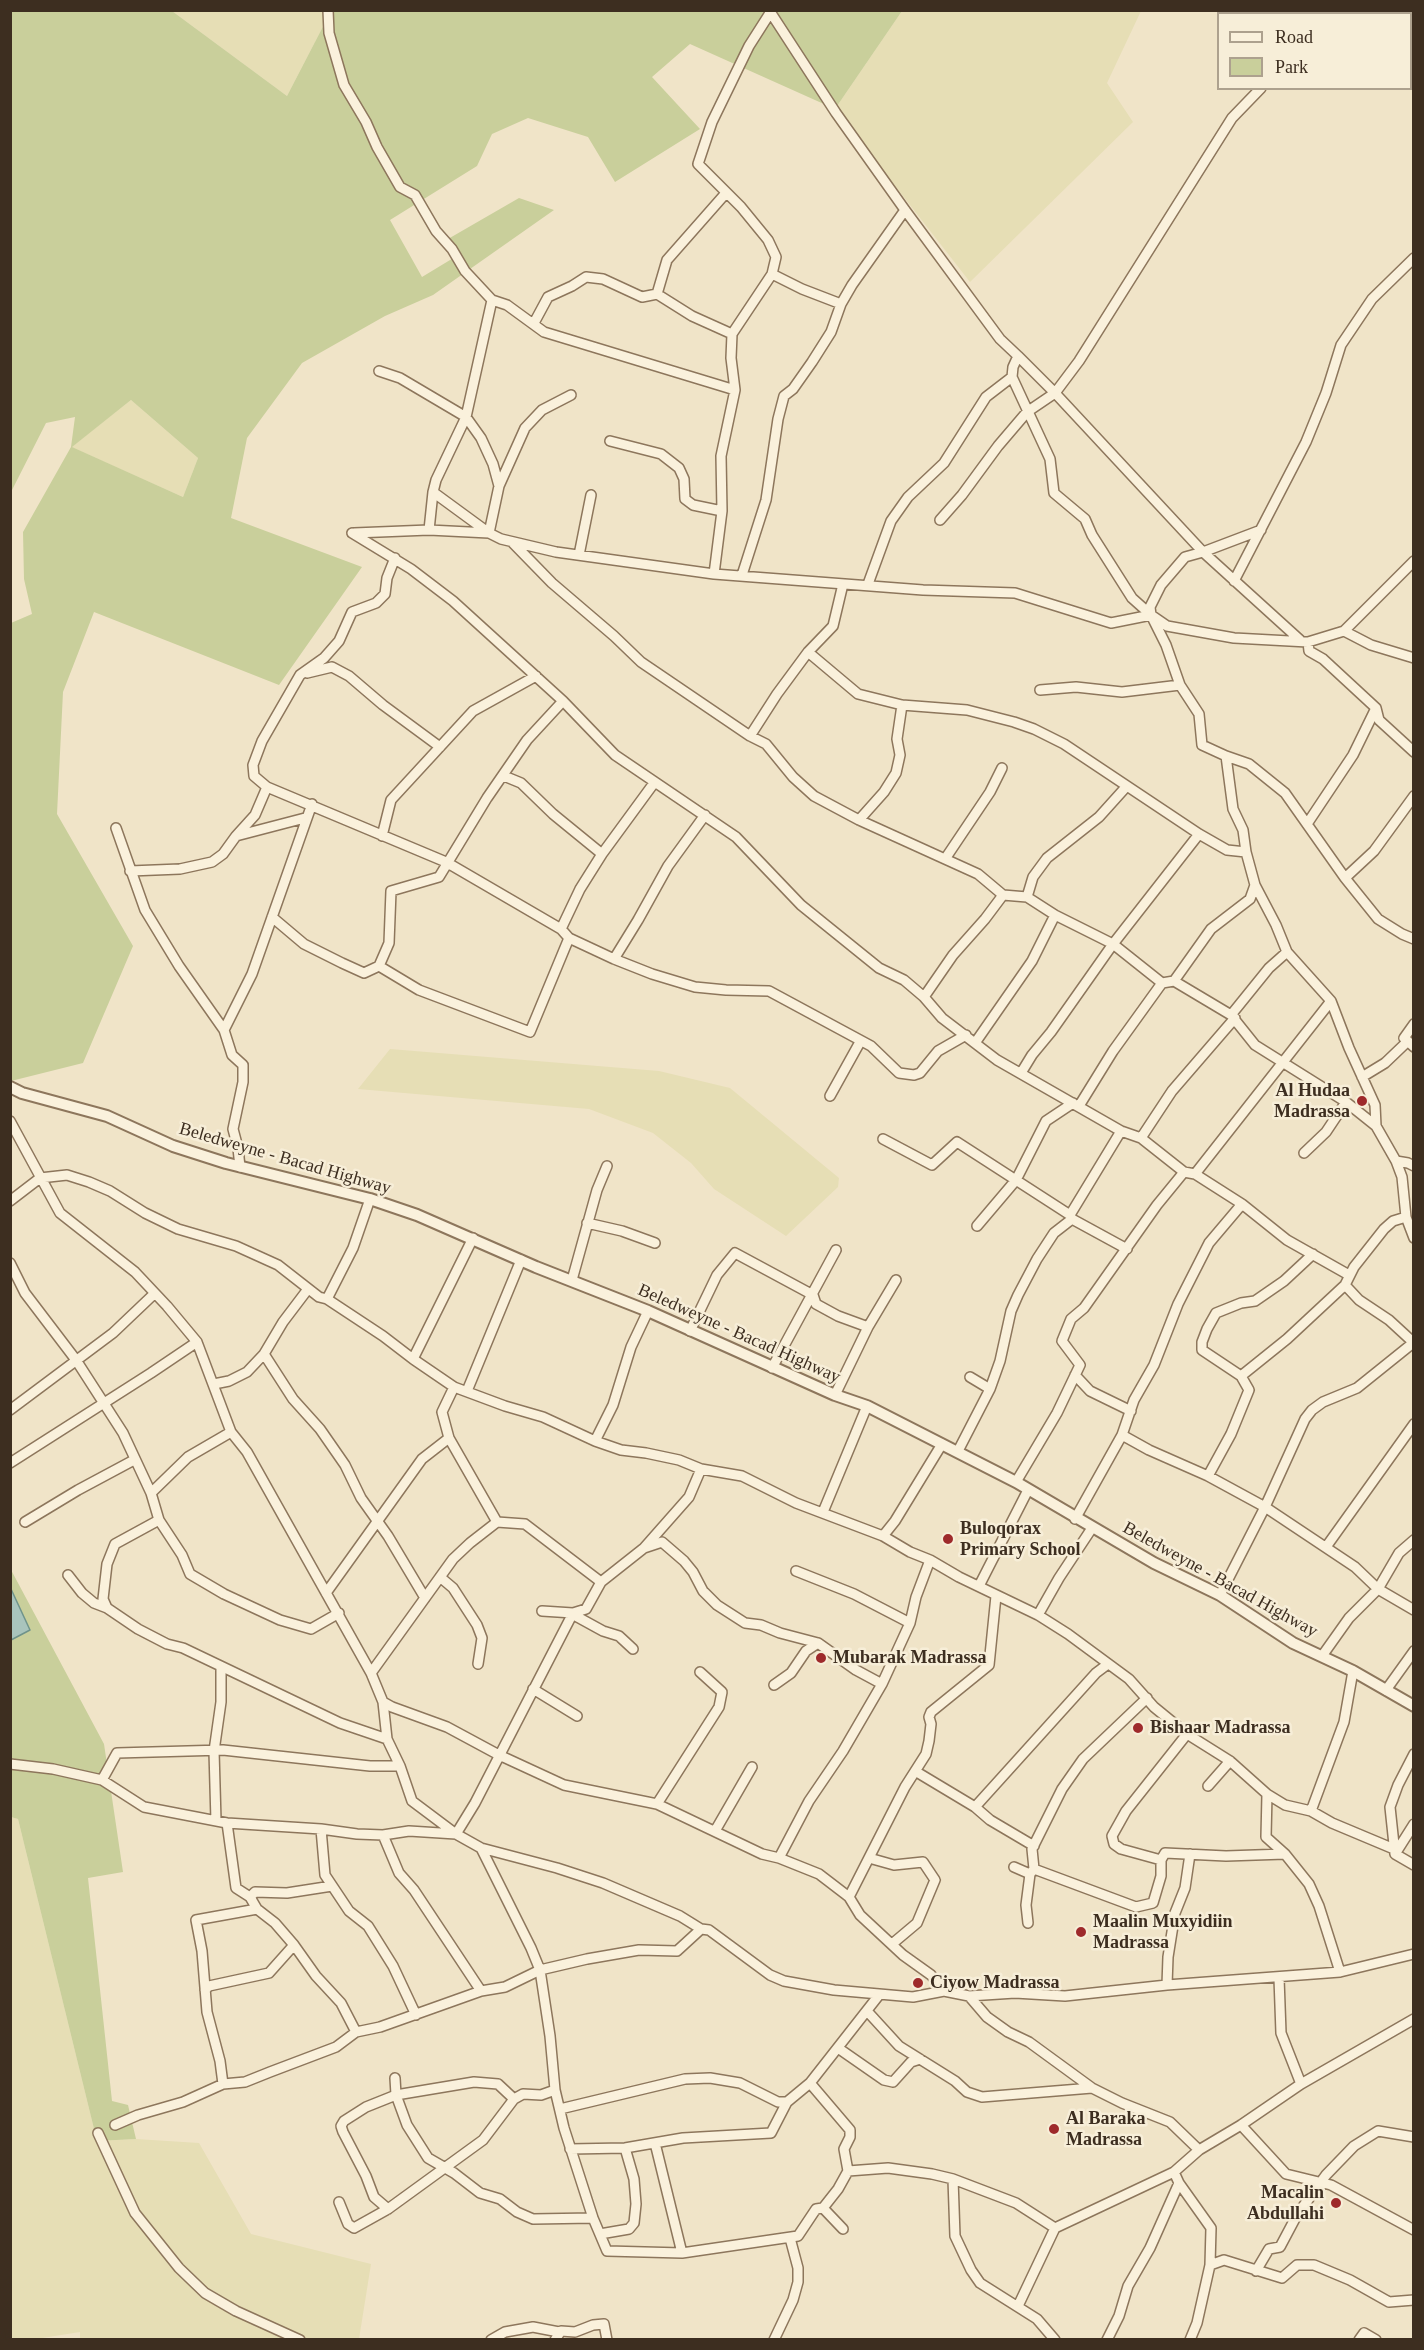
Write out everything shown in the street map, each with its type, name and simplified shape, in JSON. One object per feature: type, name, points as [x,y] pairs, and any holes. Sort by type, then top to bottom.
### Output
[{"type":"street","points":[[328,10],[329,33],[344,85],[366,122],[377,147],[400,187],[415,195],[436,231],[452,249],[465,271],[492,300],[507,304],[544,332],[735,390]]},
{"type":"street","points":[[714,574],[722,511],[721,456],[735,390],[731,358],[732,334],[772,274],[776,257],[768,240],[741,207],[698,164],[712,122],[749,46],[769,12],[836,113],[1000,339],[1055,393],[1203,552],[1304,641],[1309,651],[1323,659],[1376,708],[1378,720],[1413,752]]},
{"type":"street","points":[[940,520],[1027,412],[1055,393],[1079,361],[1232,118],[1259,90]]},
{"type":"street","points":[[657,294],[667,260],[726,194]]},
{"type":"street","points":[[742,575],[766,500],[778,419],[784,396],[793,389],[831,332],[841,304],[887,237],[891,227],[905,210]]},
{"type":"street","points":[[1234,581],[1306,442],[1326,393],[1341,345],[1372,299],[1413,258]]},
{"type":"street","points":[[772,274],[841,304]]},
{"type":"street","points":[[534,323],[548,297],[585,278],[603,279],[642,297],[657,294],[692,316],[732,334]]},
{"type":"street","points":[[429,530],[436,480],[466,417],[492,300]]},
{"type":"street","points":[[1018,356],[1012,377],[1050,459],[1054,493],[1085,519],[1092,536],[1132,598],[1167,626],[1234,638],[1304,641],[1344,631],[1413,561]]},
{"type":"street","points":[[379,371],[400,378],[466,417],[481,438],[493,464],[499,486]]},
{"type":"street","points":[[868,584],[891,521],[902,505],[944,463],[986,397],[1012,377]]},
{"type":"street","points":[[489,533],[499,486],[525,428],[542,410],[571,395]]},
{"type":"street","points":[[610,441],[661,454],[679,468],[684,478],[685,499],[693,505],[722,511]]},
{"type":"street","points":[[433,492],[489,533],[513,543],[579,555],[714,574],[923,590],[1015,593],[1111,623],[1151,615]]},
{"type":"street","points":[[579,555],[591,495]]},
{"type":"street","points":[[489,533],[429,530],[352,533],[394,558],[453,601],[563,701],[615,755],[736,837],[801,905],[879,968],[904,980],[924,997],[942,1018],[997,1060],[1121,1131],[1141,1138],[1184,1172],[1195,1174],[1242,1204],[1287,1240],[1313,1254],[1347,1280],[1359,1300],[1389,1320],[1413,1343],[1357,1388],[1323,1402],[1305,1419],[1265,1507],[1220,1595]]},
{"type":"street","points":[[1261,530],[1185,557],[1167,578],[1150,607],[1151,615],[1166,645],[1180,685],[1198,714],[1202,745],[1249,764],[1285,793],[1345,878],[1378,919],[1413,939]]},
{"type":"street","points":[[513,543],[552,583],[641,662],[750,736],[766,744],[793,777],[814,796],[859,820],[978,874],[1003,895],[1027,897],[1055,915],[1113,944],[1162,983]]},
{"type":"street","points":[[394,558],[387,578],[385,594],[376,603],[352,612],[339,641],[324,658],[300,675],[262,741],[253,765],[254,776],[267,786],[446,862],[561,929],[569,938],[614,959],[695,987],[769,991],[826,1020],[860,1042],[872,1046],[899,1073],[914,1075],[920,1073],[938,1051],[966,1035]]},
{"type":"street","points":[[750,736],[808,652],[833,626],[843,584]]},
{"type":"street","points":[[1344,631],[1371,645],[1413,658]]},
{"type":"street","points":[[808,652],[858,694],[902,705],[967,710],[1014,722],[1064,744],[1126,788],[1199,834],[1227,850],[1246,852]]},
{"type":"street","points":[[300,675],[332,667],[350,676],[383,705],[440,747]]},
{"type":"street","points":[[382,836],[391,800],[473,711],[536,676]]},
{"type":"street","points":[[1040,690],[1076,687],[1122,692],[1180,685]]},
{"type":"street","points":[[272,917],[304,944],[342,963],[364,973],[379,966],[389,943],[391,891],[439,877],[446,862],[487,798],[527,740],[563,701]]},
{"type":"street","points":[[859,820],[884,792],[896,773],[900,754],[897,739],[902,705]]},
{"type":"street","points":[[1307,824],[1353,755],[1376,708]]},
{"type":"street","points":[[1226,756],[1233,809],[1243,830],[1255,885],[1287,952],[1330,1001],[1375,1105],[1376,1126]]},
{"type":"street","points":[[945,859],[990,792],[1002,768]]},
{"type":"street","points":[[504,776],[520,783],[553,814],[602,854]]},
{"type":"street","points":[[561,929],[580,890],[602,854],[654,783]]},
{"type":"street","points":[[130,871],[180,869],[212,862],[223,854],[255,815],[267,786]]},
{"type":"street","points":[[1027,897],[1033,877],[1047,858],[1099,817],[1126,788]]},
{"type":"street","points":[[1345,878],[1374,851],[1413,796]]},
{"type":"street","points":[[224,1030],[252,974],[305,818],[312,804]]},
{"type":"street","points":[[614,959],[668,866],[705,815]]},
{"type":"street","points":[[236,836],[305,818]]},
{"type":"street","points":[[116,828],[145,910],[179,966],[224,1030],[232,1055],[243,1065],[243,1083],[233,1129],[240,1167]]},
{"type":"street","points":[[1021,1073],[1113,944],[1199,834]]},
{"type":"street","points":[[1174,981],[1211,929],[1250,899],[1255,885]]},
{"type":"street","points":[[924,997],[953,956],[985,920],[1003,895]]},
{"type":"street","points":[[975,1043],[1032,961],[1055,915]]},
{"type":"street","points":[[379,966],[419,990],[530,1032],[569,938]]},
{"type":"street","points":[[1141,1138],[1172,1091],[1269,968],[1287,952]]},
{"type":"street","points":[[977,1226],[1016,1180],[1046,1122],[1076,1105],[1162,983],[1174,981],[1233,1016],[1255,1045],[1346,1102],[1376,1126],[1396,1161],[1401,1177],[1406,1217],[1413,1238]]},
{"type":"street","points":[[1195,1174],[1280,1062],[1330,1001]]},
{"type":"street","points":[[1362,1077],[1411,1044],[1404,1038],[1413,1024]]},
{"type":"street","points":[[830,1096],[860,1042]]},
{"type":"street","name":"Beledweyne - Bacad Highway","points":[[10,1087],[22,1093],[107,1116],[173,1146],[240,1167],[370,1199],[473,1238],[521,1260],[648,1311],[835,1395],[867,1406],[1016,1482],[1075,1519],[1121,1542],[1154,1563],[1220,1595],[1293,1643],[1353,1671],[1413,1706]]},
{"type":"street","points":[[1304,1153],[1326,1132],[1346,1102]]},
{"type":"street","points":[[10,1121],[60,1213],[135,1272],[196,1342],[214,1384],[220,1409],[231,1431],[247,1452],[339,1613],[370,1673],[383,1702],[387,1739],[400,1766],[412,1801],[456,1834],[481,1848],[603,1883],[680,1916],[701,1929],[709,1930],[770,1975],[784,1981],[834,1990],[913,1997],[944,1991],[969,1996],[1015,1994],[1065,1996],[1167,1985],[1340,1972],[1413,1954]]},
{"type":"street","points":[[958,1451],[990,1389],[1000,1361],[1011,1311],[1018,1295],[1054,1233],[1071,1217],[1121,1131]]},
{"type":"street","points":[[883,1139],[932,1165],[957,1142],[1071,1217],[1127,1249]]},
{"type":"street","points":[[1396,1161],[1412,1161]]},
{"type":"street","points":[[572,1280],[597,1190],[608,1166]]},
{"type":"street","points":[[1016,1482],[1057,1413],[1080,1365],[1062,1341],[1071,1319],[1083,1308],[1162,1198],[1184,1172]]},
{"type":"street","points":[[10,1201],[40,1178],[67,1175],[89,1182],[178,1229],[236,1246],[278,1265],[319,1297],[327,1299],[383,1336],[454,1387],[543,1418],[621,1450],[679,1460],[701,1469],[742,1476],[796,1503],[883,1536],[996,1596],[1038,1615],[1068,1634],[1129,1679],[1187,1734],[1230,1761],[1267,1794],[1285,1805],[1311,1810],[1332,1823],[1394,1851],[1413,1865]]},
{"type":"street","points":[[327,1299],[353,1248],[370,1199]]},
{"type":"street","points":[[1075,1519],[1122,1435],[1134,1400],[1154,1365],[1178,1304],[1209,1243],[1242,1204]]},
{"type":"street","points":[[1241,1376],[1287,1339],[1347,1280],[1384,1229],[1394,1221],[1406,1217]]},
{"type":"street","points":[[587,1223],[622,1231],[655,1243]]},
{"type":"street","points":[[413,1359],[473,1238]]},
{"type":"street","points":[[772,1368],[836,1250]]},
{"type":"street","points":[[690,1331],[717,1275],[735,1253],[813,1295],[816,1304],[838,1316],[868,1327]]},
{"type":"street","points":[[1208,1476],[1231,1434],[1249,1390],[1241,1376],[1202,1350],[1202,1342],[1216,1313],[1241,1303],[1256,1301],[1284,1281],[1313,1254]]},
{"type":"street","points":[[467,1391],[521,1260]]},
{"type":"street","points":[[10,1263],[25,1293],[76,1360],[123,1433],[151,1493],[159,1520],[182,1555],[190,1574],[224,1594],[280,1620],[311,1629],[339,1613]]},
{"type":"street","points":[[835,1395],[868,1327],[896,1280]]},
{"type":"street","points":[[214,1384],[229,1381],[247,1372],[264,1354],[283,1322],[308,1289]]},
{"type":"street","points":[[10,1410],[113,1333],[154,1294]]},
{"type":"street","points":[[595,1441],[613,1405],[631,1347],[648,1311]]},
{"type":"street","points":[[10,1463],[103,1405],[196,1342]]},
{"type":"street","points":[[264,1354],[293,1399],[320,1429],[345,1465],[361,1498],[379,1522],[425,1598]]},
{"type":"street","points":[[1075,1375],[1090,1391],[1131,1411]]},
{"type":"street","points":[[970,1377],[990,1389]]},
{"type":"street","points":[[454,1387],[442,1412],[449,1438],[497,1522]]},
{"type":"street","points":[[823,1512],[867,1406]]},
{"type":"street","points":[[1326,1547],[1413,1425]]},
{"type":"street","points":[[151,1493],[188,1457],[231,1431]]},
{"type":"street","points":[[1122,1435],[1149,1450],[1208,1476],[1265,1507],[1355,1567],[1378,1589],[1413,1610]]},
{"type":"street","points":[[326,1593],[422,1459],[449,1438]]},
{"type":"street","points":[[883,1536],[895,1521],[942,1444]]},
{"type":"street","points":[[25,1522],[134,1460]]},
{"type":"street","points":[[456,1834],[475,1803],[572,1614],[586,1609],[601,1582],[644,1548],[689,1497],[701,1469]]},
{"type":"street","points":[[980,1586],[1028,1490]]},
{"type":"street","points":[[107,1608],[103,1599],[108,1564],[115,1544],[159,1520]]},
{"type":"street","points":[[370,1673],[453,1559],[497,1522],[525,1524],[601,1582]]},
{"type":"street","points":[[1038,1615],[1092,1528]]},
{"type":"street","points":[[1322,1656],[1349,1618],[1378,1589],[1399,1553],[1413,1540]]},
{"type":"street","points":[[644,1548],[662,1542],[684,1561],[703,1591],[717,1605],[745,1623],[761,1625],[780,1633],[819,1643],[856,1670],[882,1684]]},
{"type":"street","points":[[779,1858],[809,1801],[843,1751],[882,1684],[910,1623],[916,1597],[930,1560]]},
{"type":"street","points":[[796,1570],[854,1594],[910,1623]]},
{"type":"street","points":[[68,1575],[82,1593],[94,1603],[107,1608],[138,1629],[167,1644],[183,1648],[340,1723],[387,1739]]},
{"type":"street","points":[[440,1577],[453,1588],[477,1625],[482,1638],[478,1664]]},
{"type":"street","points":[[849,1898],[904,1787],[926,1754],[931,1712],[989,1665],[996,1596]]},
{"type":"street","points":[[542,1611],[572,1614],[603,1631],[619,1636],[633,1649]]},
{"type":"street","points":[[774,1685],[791,1674],[806,1651],[819,1643]]},
{"type":"street","points":[[1386,1690],[1413,1651]]},
{"type":"street","points":[[975,1807],[1096,1673],[1108,1664]]},
{"type":"street","points":[[216,1821],[214,1751],[221,1702],[221,1667]]},
{"type":"street","points":[[1311,1810],[1344,1722],[1353,1671]]},
{"type":"street","points":[[657,1804],[719,1707],[722,1692],[700,1672]]},
{"type":"street","points":[[533,1689],[577,1716]]},
{"type":"street","points":[[1028,1923],[1026,1905],[1032,1871],[1032,1849],[1062,1789],[1083,1758],[1147,1698]]},
{"type":"street","points":[[383,1702],[447,1727],[499,1755],[564,1785],[657,1804],[762,1854],[779,1858],[819,1874],[849,1898],[860,1915],[903,1955],[931,1975],[944,1991]]},
{"type":"street","points":[[1161,1860],[1121,1849],[1114,1845],[1112,1836],[1126,1810],[1187,1734]]},
{"type":"street","points":[[102,1780],[117,1753],[214,1751],[262,1753],[370,1766],[400,1766]]},
{"type":"street","points":[[1394,1851],[1390,1807],[1413,1754]]},
{"type":"street","points":[[1208,1786],[1230,1761]]},
{"type":"street","points":[[10,1764],[53,1769],[102,1780],[144,1807],[227,1823],[321,1829],[357,1834],[383,1835],[409,1831],[456,1834]]},
{"type":"street","points":[[715,1831],[752,1767]]},
{"type":"street","points":[[915,1771],[1034,1846]]},
{"type":"street","points":[[1267,1794],[1266,1837],[1285,1854],[1309,1884],[1319,1906],[1340,1972]]},
{"type":"street","points":[[227,1823],[237,1888],[250,1897],[257,1909],[275,1923],[294,1945],[316,1976],[341,2003],[356,2032]]},
{"type":"street","points":[[1394,1851],[1413,1824]]},
{"type":"street","points":[[321,1829],[325,1875],[349,1911],[368,1926],[393,1966],[416,2015]]},
{"type":"street","points":[[383,1835],[399,1873],[414,1890],[481,1991]]},
{"type":"street","points":[[481,1848],[540,1970],[555,2090],[570,2149],[593,2218],[607,2251],[682,2253],[798,2236],[816,2209],[823,2208],[838,2189],[848,2171],[844,2150],[850,2138],[850,2130],[810,2083]]},
{"type":"street","points":[[1014,1867],[1032,1871],[1136,1907],[1153,1903],[1161,1876],[1161,1860],[1165,1852],[1226,1856],[1285,1854]]},
{"type":"street","points":[[1167,1985],[1168,1957],[1175,1912],[1185,1888],[1190,1854]]},
{"type":"street","points":[[869,1858],[894,1865],[923,1862],[935,1880],[916,1923],[892,1944]]},
{"type":"street","points":[[250,1897],[255,1892],[288,1893],[332,1886]]},
{"type":"street","points":[[223,2084],[220,2061],[207,2012],[202,1951],[196,1920],[257,1909]]},
{"type":"street","points":[[115,2125],[138,2115],[183,2102],[223,2084],[245,2082],[336,2047],[356,2032],[380,2027],[481,1991],[505,1987],[540,1970],[639,1950],[677,1951],[701,1929]]},
{"type":"street","points":[[205,1990],[209,1986],[269,1973],[294,1945]]},
{"type":"street","points":[[1279,1978],[1281,2033],[1300,2084]]},
{"type":"street","points":[[570,2149],[625,2148],[683,2138],[771,2133],[787,2102],[810,2083],[879,1995]]},
{"type":"street","points":[[969,1996],[987,2017],[1008,2032],[1029,2042],[1092,2088],[1170,2122],[1199,2150]]},
{"type":"street","points":[[867,2011],[899,2046],[967,2092],[982,2097],[1092,2088]]},
{"type":"street","points":[[1018,2306],[1055,2228],[1174,2172],[1199,2150],[1241,2125],[1300,2084],[1413,2019]]},
{"type":"street","points":[[838,2048],[884,2080],[893,2082],[911,2062],[920,2059]]},
{"type":"street","points":[[394,2078],[396,2096],[407,2125],[428,2158],[480,2193],[500,2199],[517,2212],[533,2219],[593,2218]]},
{"type":"street","points":[[560,2109],[686,2079],[710,2078],[740,2084],[778,2102],[787,2102]]},
{"type":"street","points":[[388,2209],[374,2197],[341,2126],[344,2121],[366,2107],[396,2096],[474,2082],[498,2084],[514,2099]]},
{"type":"street","points":[[339,2202],[348,2224],[354,2228],[388,2209],[456,2162],[483,2140],[514,2099],[523,2094],[541,2095],[555,2090]]},
{"type":"street","points":[[1241,2125],[1286,2174],[1322,2182],[1413,2230]]},
{"type":"street","points":[[1256,2271],[1269,2249],[1280,2247],[1297,2215],[1354,2146],[1378,2131],[1413,2137]]},
{"type":"street","points":[[98,2133],[135,2213],[179,2268],[205,2293],[228,2307],[300,2340]]},
{"type":"street","points":[[655,2144],[682,2253]]},
{"type":"street","points":[[600,2234],[629,2229],[634,2223],[636,2204],[634,2179],[625,2148]]},
{"type":"street","points":[[848,2171],[888,2168],[952,2179],[1008,2199],[1055,2228]]},
{"type":"street","points":[[1174,2172],[1179,2183],[1211,2228],[1210,2265],[1197,2323],[1190,2340]]},
{"type":"street","points":[[952,2179],[955,2236],[971,2270],[980,2283],[1037,2319],[1055,2340]]},
{"type":"street","points":[[1107,2340],[1119,2316],[1128,2286],[1150,2248],[1179,2183]]},
{"type":"street","points":[[823,2208],[843,2229]]},
{"type":"street","points":[[774,2340],[793,2300],[798,2282],[798,2268],[790,2238]]},
{"type":"street","points":[[1210,2265],[1224,2260],[1282,2278],[1297,2265],[1314,2265],[1350,2280],[1389,2302],[1413,2300]]},
{"type":"street","points":[[491,2340],[505,2332],[533,2327],[557,2336],[604,2324],[607,2340]]},
{"type":"street","points":[[1359,2340],[1364,2333],[1376,2340]]},
{"type":"shaded area","points":[[172,11],[331,11],[287,96]]},
{"type":"shaded area","points":[[902,11],[1141,11],[1107,83],[1133,122],[970,282],[835,109]]},
{"type":"shaded area","points":[[131,400],[198,458],[183,497],[71,447]]},
{"type":"shaded area","points":[[390,1049],[659,1071],[730,1088],[839,1178],[838,1187],[786,1236],[714,1189],[691,1163],[653,1133],[589,1109],[358,1089]]},
{"type":"shaded area","points":[[11,1817],[18,1819],[97,2141],[136,2139],[199,2143],[251,2234],[371,2264],[359,2339],[80,2340],[80,2332],[36,2339],[11,2340]]},
{"type":"green space","points":[[11,11],[172,11],[287,96],[331,11],[902,11],[835,109],[690,44],[652,77],[700,129],[615,182],[588,137],[528,118],[492,134],[477,166],[390,220],[422,277],[455,257],[448,239],[519,198],[554,210],[433,295],[385,316],[302,363],[247,438],[231,518],[362,567],[279,685],[94,612],[63,692],[57,814],[133,946],[83,1063],[11,1081],[11,623],[32,614],[24,579],[23,532],[71,447],[75,417],[46,423],[11,492]],"holes":[[[131,400],[198,458],[183,497],[72,447]]]},
{"type":"green space","points":[[10,1568],[104,1744],[123,1872],[88,1878],[112,2101],[128,2105],[136,2139],[97,2141],[18,1819],[11,1817],[11,1640],[30,1630],[11,1589]]},
{"type":"water","points":[[11,1589],[30,1630],[10,1640]]},
{"type":"place","name":"Al Hudaa Madrassa","points":[[1362,1101]]},
{"type":"place","name":"Buloqorax Primary School","points":[[948,1539]]},
{"type":"place","name":"Mubarak Madrassa","points":[[821,1658]]},
{"type":"place","name":"Bishaar Madrassa","points":[[1138,1728]]},
{"type":"place","name":"Maalin Muxyidiin Madrassa","points":[[1081,1932]]},
{"type":"place","name":"Ciyow Madrassa","points":[[918,1983]]},
{"type":"place","name":"Al Baraka Madrassa","points":[[1054,2129]]},
{"type":"place","name":"Macalin Abdullahi","points":[[1336,2203]]}]
